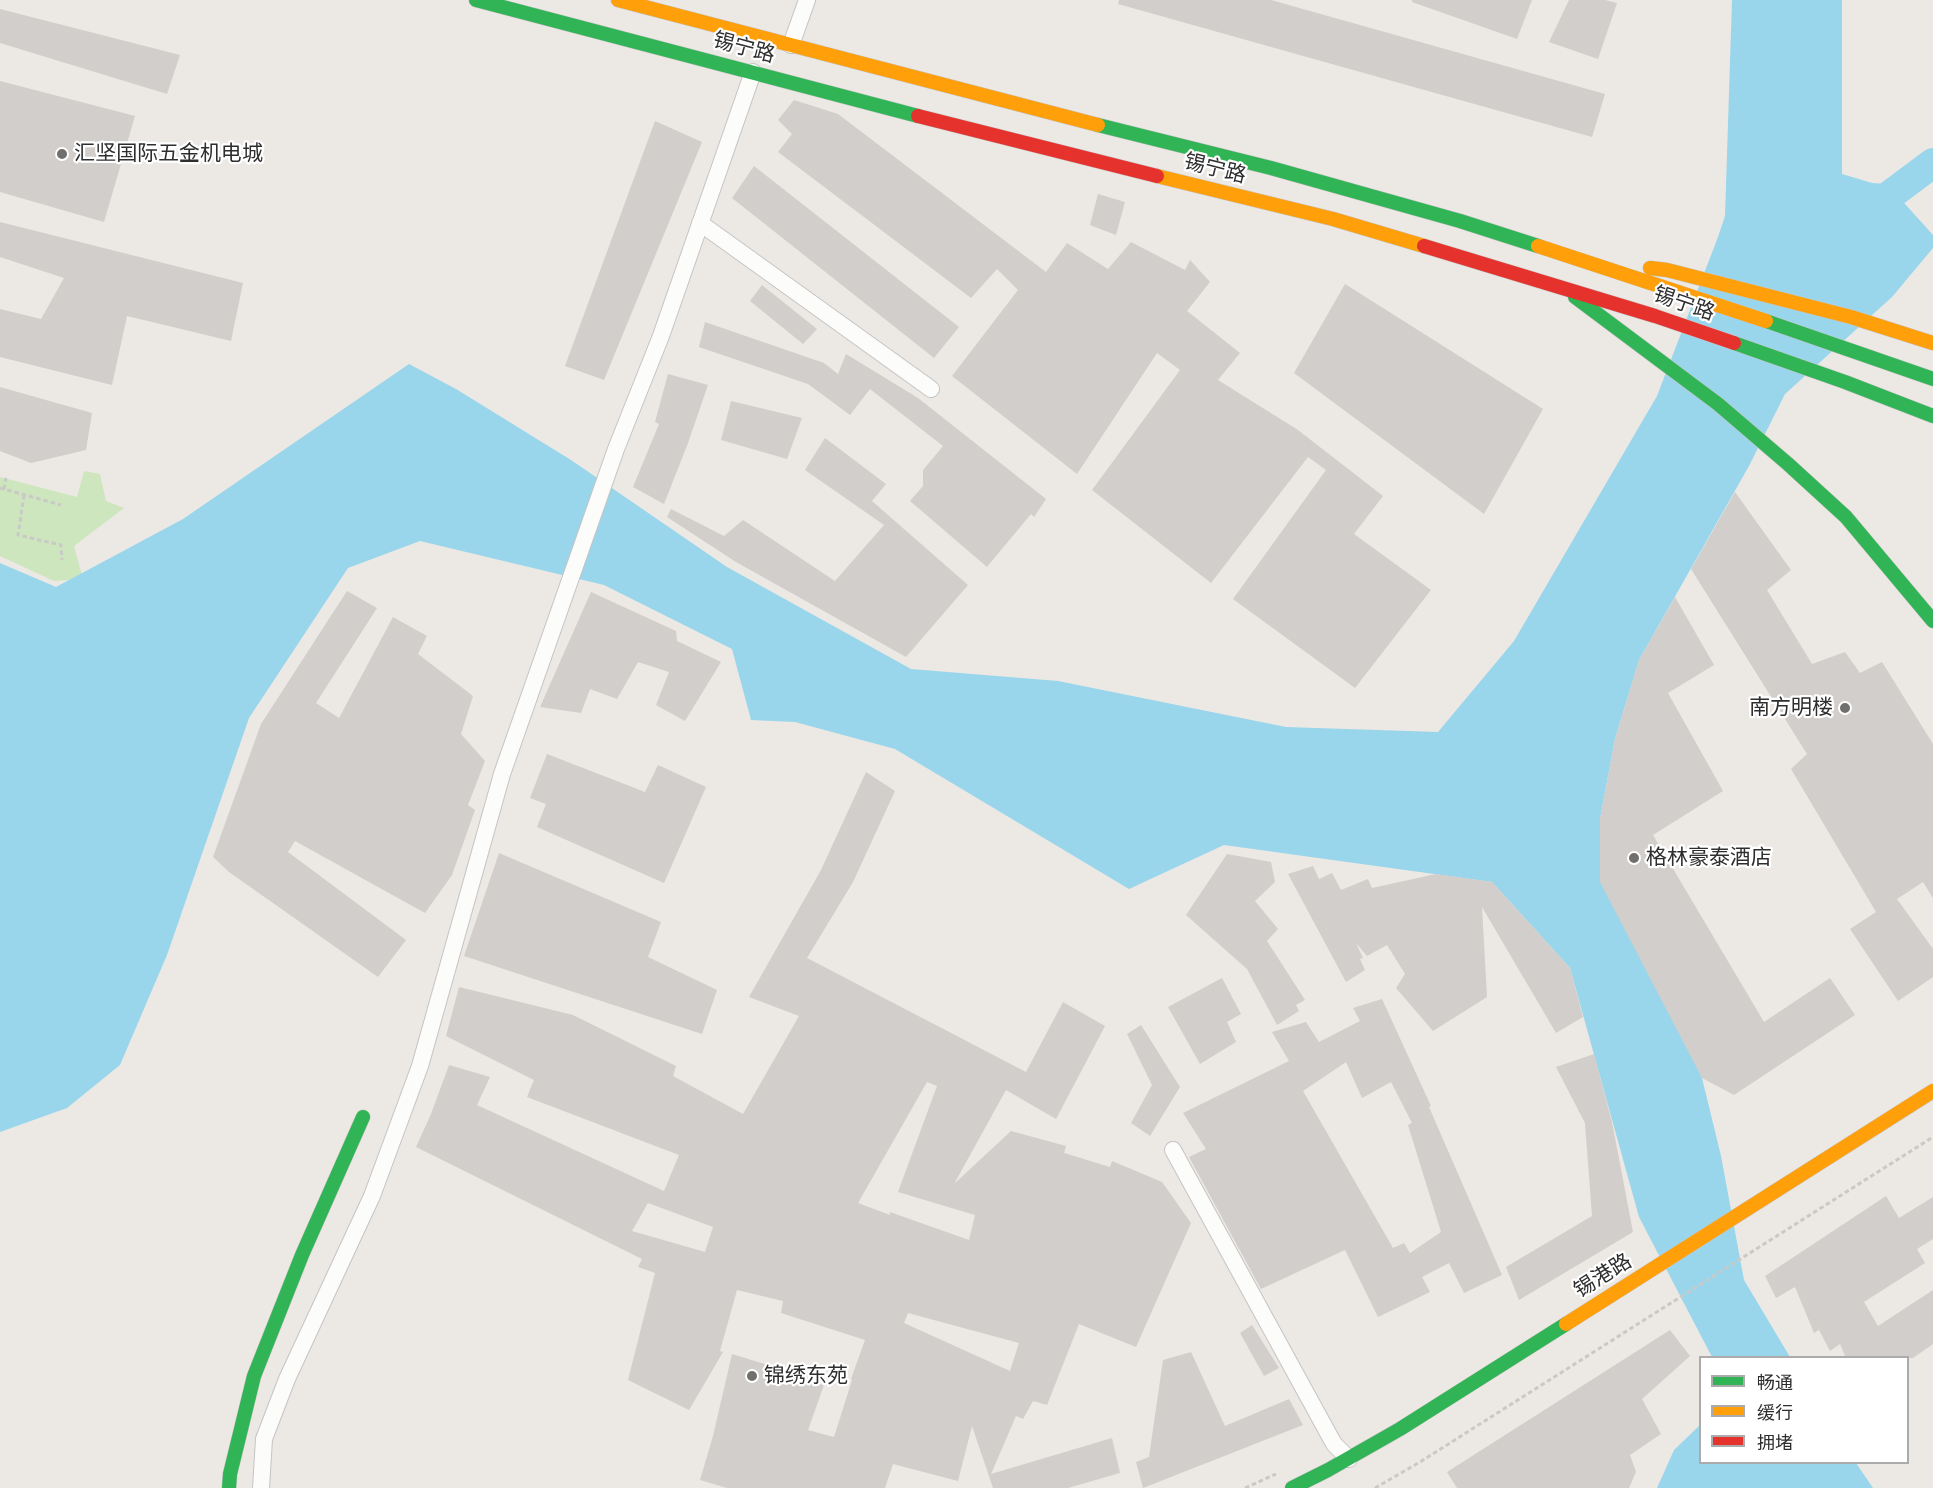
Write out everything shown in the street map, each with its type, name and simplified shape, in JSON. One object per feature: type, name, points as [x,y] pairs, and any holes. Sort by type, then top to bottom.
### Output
[{"type":"main road","name":"锡宁路","points":[[476,0],[1066,154],[1333,219],[1655,316],[1845,382],[1933,416]]},
{"type":"main road","name":"锡宁路","points":[[618,0],[1282,171],[1460,221],[1847,348],[1933,379]]},
{"type":"main road","points":[[1578,260],[1667,270],[1851,317],[1933,343]]},
{"type":"main road","points":[[1563,288],[1718,404],[1788,464],[1846,517],[1933,621]]},
{"type":"main road","name":"锡港路","points":[[1292,1488],[1400,1429],[1933,1091]]},
{"type":"main road","points":[[229,1488],[230,1474],[254,1376],[302,1255],[363,1117]]},
{"type":"street","points":[[791,45],[807,0]]},
{"type":"street","points":[[261,1488],[264,1439],[287,1379],[372,1196],[420,1066],[502,774],[616,449],[661,336],[753,72]]},
{"type":"street","points":[[700,223],[931,389]]},
{"type":"street","points":[[1173,1150],[1334,1444],[1349,1458]]},
{"type":"path","points":[[6,478],[2,489],[61,505]]},
{"type":"path","points":[[24,495],[18,535],[61,545],[62,560]]},
{"type":"path","points":[[1375,1488],[1420,1462],[1933,1137]]},
{"type":"green space","points":[[84,471],[100,474],[106,501],[124,508],[74,546],[83,579],[54,581],[0,556],[0,477],[77,497]]},
{"type":"water","points":[[1732,0],[1842,0],[1842,174],[1872,183],[1887,184],[1933,235],[1933,248],[1892,297],[1785,394],[1749,466],[1639,660],[1615,739],[1600,819],[1702,1078],[1721,1156],[1744,1280],[1789,1356],[1711,1356],[1639,1217],[1570,968],[1492,882],[1224,845],[1129,889],[895,749],[795,722],[751,720],[732,649],[604,585],[420,541],[348,568],[249,718],[167,955],[120,1065],[67,1108],[0,1132],[0,563],[56,587],[183,519],[409,364],[456,389],[571,460],[727,567],[911,669],[1058,681],[1286,727],[1438,732],[1514,641],[1657,396],[1725,216]]},
{"type":"water","points":[[1699,1426],[1699,1464],[1857,1464],[1873,1488],[1657,1488],[1674,1450]]},
{"type":"building","points":[[1119,0],[1271,0],[1605,94],[1592,137],[1118,4]]},
{"type":"building","points":[[1412,0],[1532,0],[1517,39],[1412,2]]},
{"type":"building","points":[[1569,0],[1605,0],[1617,3],[1598,59],[1549,42]]},
{"type":"building","points":[[0,9],[180,55],[167,94],[0,43]]},
{"type":"building","name":"汇坚国际五金机电城","points":[[0,81],[135,116],[104,222],[0,192]]},
{"type":"building","points":[[794,100],[838,114],[1046,272],[1067,243],[1108,269],[1131,242],[1185,270],[1190,260],[1210,282],[1187,311],[1240,353],[1218,380],[1298,430],[1383,496],[1354,534],[1431,590],[1355,688],[1233,599],[1326,470],[1308,457],[1211,583],[1092,490],[1180,370],[1157,353],[1077,474],[952,376],[1018,290],[997,269],[971,298],[778,152],[792,134],[778,120]]},
{"type":"building","points":[[655,121],[702,142],[604,380],[565,366]]},
{"type":"building","points":[[754,166],[959,327],[934,358],[732,198]]},
{"type":"building","points":[[1098,194],[1125,202],[1116,235],[1090,225]]},
{"type":"building","points":[[0,222],[243,283],[231,341],[127,316],[112,385],[0,357],[0,309],[41,319],[64,278],[0,257]]},
{"type":"building","points":[[1345,284],[1543,409],[1484,514],[1294,373]]},
{"type":"building","points":[[762,285],[817,329],[803,344],[750,301]]},
{"type":"building","points":[[705,322],[824,363],[838,374],[846,354],[918,398],[1046,499],[1034,517],[1031,514],[987,567],[910,501],[923,486],[923,470],[943,446],[870,389],[850,415],[808,384],[699,347]]},
{"type":"building","points":[[668,374],[708,385],[664,504],[633,487],[659,424],[655,422]]},
{"type":"building","points":[[0,387],[92,413],[86,450],[31,463],[0,451]]},
{"type":"building","points":[[731,401],[802,418],[787,459],[721,440]]},
{"type":"building","points":[[825,438],[886,484],[872,501],[968,585],[906,657],[736,562],[667,517],[671,509],[724,536],[743,520],[835,581],[884,525],[805,470]]},
{"type":"building","name":"南方明楼","points":[[1735,492],[1791,570],[1767,590],[1812,664],[1845,652],[1860,673],[1882,662],[1933,744],[1933,898],[1923,882],[1897,899],[1933,949],[1933,977],[1898,1001],[1850,929],[1876,912],[1791,769],[1807,754],[1691,569]]},
{"type":"building","points":[[347,591],[377,608],[316,703],[339,718],[393,617],[427,636],[418,654],[473,696],[461,734],[485,761],[468,805],[475,810],[452,875],[425,913],[295,841],[288,852],[406,940],[378,977],[229,872],[213,857],[261,724]]},
{"type":"building","points":[[591,592],[676,631],[677,641],[721,662],[685,721],[656,705],[669,672],[638,662],[617,699],[590,689],[581,713],[540,707]]},
{"type":"building","name":"格林豪泰酒店","points":[[1675,597],[1714,665],[1668,693],[1723,791],[1653,835],[1764,1022],[1830,978],[1855,1015],[1734,1095],[1702,1078],[1600,882],[1600,819],[1615,739],[1639,660]]},
{"type":"building","points":[[547,754],[645,792],[658,765],[706,787],[664,883],[537,827],[546,804],[530,798]]},
{"type":"building","points":[[866,772],[895,791],[853,882],[807,958],[1026,1072],[1063,1002],[1105,1026],[1056,1119],[1006,1090],[954,1184],[1011,1131],[1066,1146],[1064,1153],[1110,1167],[1112,1161],[1162,1182],[1191,1223],[1136,1347],[1079,1324],[1047,1405],[1033,1401],[1023,1419],[1016,1416],[991,1474],[1112,1438],[1120,1473],[1068,1488],[993,1488],[972,1426],[958,1481],[893,1464],[885,1488],[727,1488],[700,1480],[732,1354],[824,1385],[808,1430],[834,1437],[865,1340],[781,1313],[783,1301],[737,1290],[720,1351],[723,1352],[689,1410],[628,1380],[655,1273],[638,1267],[642,1259],[416,1147],[449,1065],[490,1077],[477,1105],[664,1191],[679,1155],[527,1097],[534,1080],[446,1036],[459,987],[573,1015],[676,1066],[673,1076],[743,1114],[799,1016],[749,997],[821,870]],"holes":[[[927,1082],[937,1086],[898,1192],[975,1215],[969,1240],[858,1203]],[[648,1203],[713,1227],[705,1252],[632,1231]],[[908,1313],[1019,1343],[1010,1371],[904,1323]]]},
{"type":"building","points":[[499,853],[661,922],[648,957],[717,990],[702,1034],[464,956]]},
{"type":"building","points":[[1227,854],[1271,862],[1275,882],[1255,901],[1278,929],[1267,941],[1305,1000],[1296,1005],[1299,1011],[1277,1025],[1247,969],[1186,915]]},
{"type":"building","points":[[1313,866],[1319,879],[1332,873],[1341,890],[1368,879],[1372,888],[1436,874],[1492,882],[1570,968],[1583,1017],[1556,1033],[1482,907],[1487,997],[1433,1031],[1396,988],[1405,974],[1387,945],[1367,956],[1356,943],[1363,958],[1360,959],[1365,970],[1346,982],[1288,874]]},
{"type":"building","points":[[1222,978],[1241,1014],[1227,1022],[1236,1042],[1200,1064],[1168,1007]]},
{"type":"building","points":[[1382,999],[1431,1106],[1429,1107],[1502,1275],[1464,1293],[1449,1263],[1422,1277],[1430,1292],[1378,1317],[1345,1250],[1261,1289],[1189,1157],[1206,1149],[1183,1113],[1289,1061],[1272,1032],[1306,1022],[1319,1042],[1360,1021],[1353,1008]],"holes":[[[1346,1062],[1362,1098],[1391,1082],[1412,1123],[1408,1125],[1441,1232],[1410,1253],[1404,1243],[1393,1248],[1303,1091]]]},
{"type":"building","points":[[1141,1025],[1180,1087],[1150,1136],[1131,1123],[1152,1085],[1127,1034]]},
{"type":"building","points":[[1594,1054],[1612,1122],[1633,1232],[1519,1300],[1506,1267],[1592,1216],[1585,1123],[1556,1067]]},
{"type":"building","points":[[1886,1196],[1899,1218],[1933,1197],[1933,1239],[1917,1249],[1925,1263],[1864,1302],[1878,1326],[1933,1290],[1933,1344],[1913,1358],[1909,1356],[1845,1356],[1840,1344],[1830,1351],[1819,1330],[1814,1333],[1795,1287],[1776,1298],[1765,1276]]},
{"type":"building","points":[[1252,1325],[1279,1368],[1264,1376],[1240,1333]]},
{"type":"building","points":[[1670,1330],[1690,1356],[1642,1399],[1661,1434],[1630,1455],[1636,1472],[1629,1488],[1457,1488],[1447,1472]]},
{"type":"building","points":[[1191,1352],[1225,1426],[1289,1399],[1303,1425],[1143,1488],[1136,1462],[1149,1457],[1163,1360]]},
{"type":"waterway","points":[[1862,216],[1933,163]]},
{"type":"traffic: fast","points":[[476,0],[918,116]]},
{"type":"traffic: fast","points":[[1098,125],[1271,168],[1460,221],[1538,246]]},
{"type":"traffic: fast","points":[[1575,297],[1718,404],[1788,464],[1846,517],[1933,621]]},
{"type":"traffic: fast","points":[[1766,321],[1933,379]]},
{"type":"traffic: fast","points":[[1734,343],[1933,416]]},
{"type":"traffic: fast","points":[[229,1488],[230,1474],[254,1376],[302,1255],[363,1117]]},
{"type":"traffic: fast","points":[[1292,1488],[1400,1429],[1566,1324]]},
{"type":"traffic: slow","points":[[618,0],[1098,125]]},
{"type":"traffic: slow","points":[[1157,176],[1333,219],[1424,246]]},
{"type":"traffic: slow","points":[[1538,246],[1766,321]]},
{"type":"traffic: slow","points":[[1650,268],[1667,270],[1851,317],[1933,343]]},
{"type":"traffic: slow","points":[[1566,1324],[1933,1091]]},
{"type":"traffic: jam","points":[[918,116],[1157,176]]},
{"type":"traffic: jam","points":[[1424,246],[1655,316],[1734,343]]},
{"type":"place","name":"汇坚国际五金机电城","points":[[62,154]]},
{"type":"place","name":"南方明楼","points":[[1845,708]]},
{"type":"place","name":"格林豪泰酒店","points":[[1634,858]]},
{"type":"place","name":"锦绣东苑","points":[[752,1376]]}]
